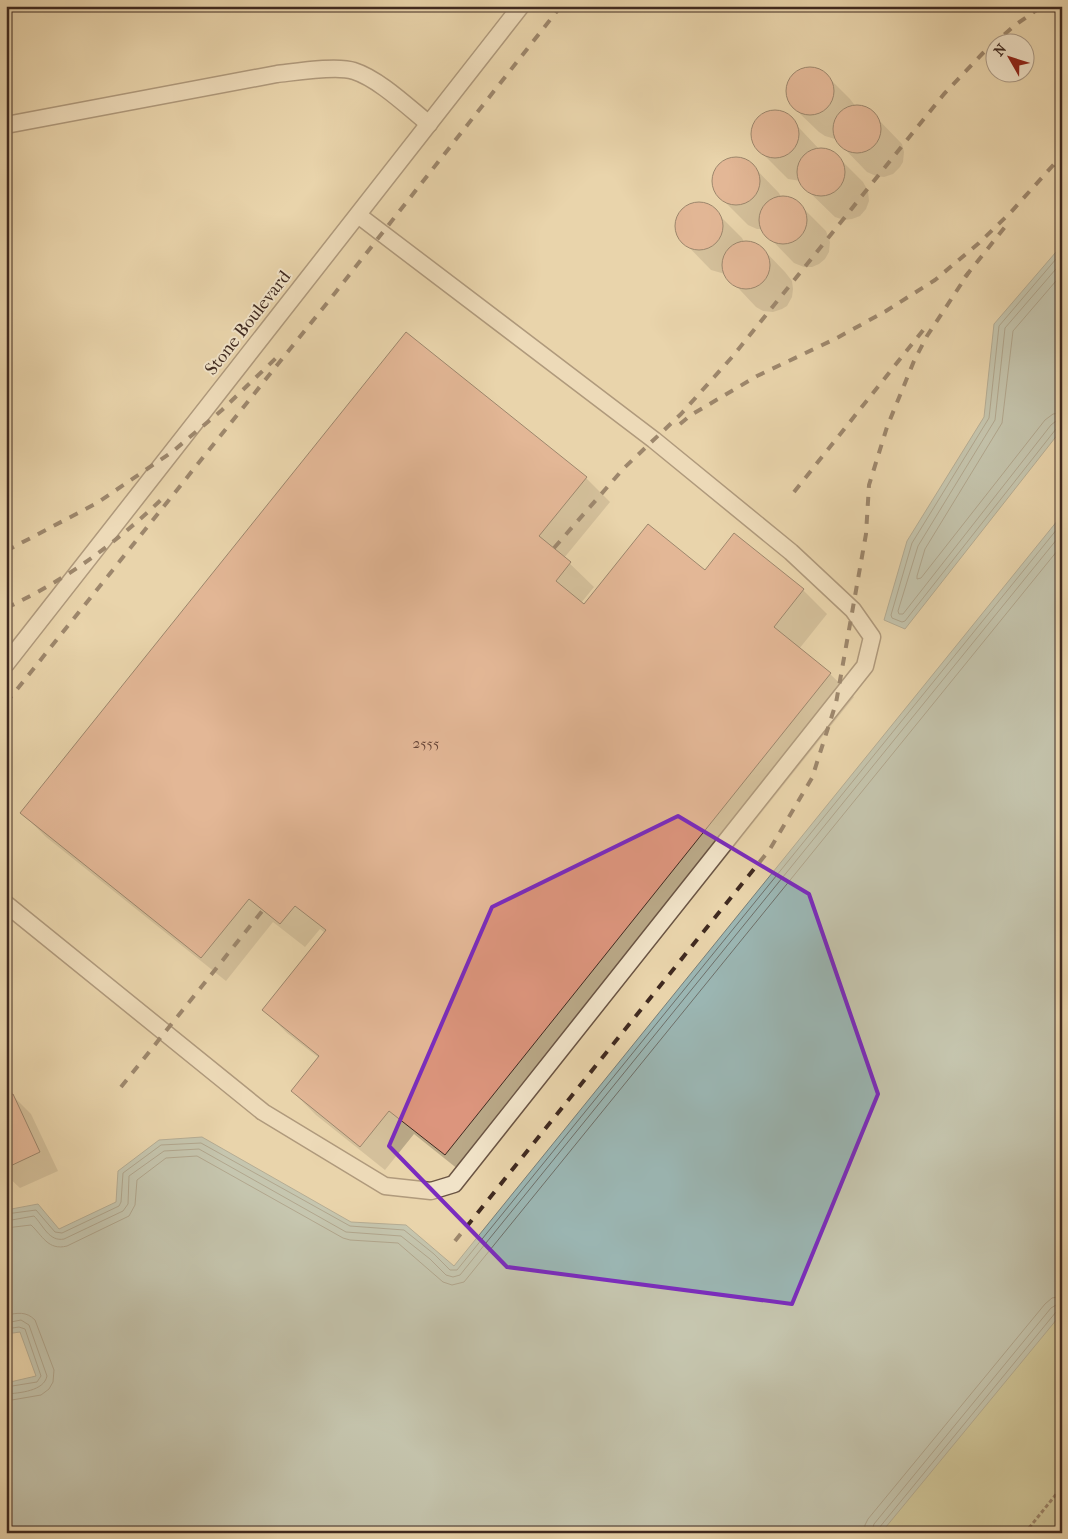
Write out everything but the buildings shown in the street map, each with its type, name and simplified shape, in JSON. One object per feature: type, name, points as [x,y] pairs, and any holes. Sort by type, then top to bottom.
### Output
[{"type":"lane","name":"Stone Boulevard","points":[[6,664],[521,6]]},
{"type":"lane","points":[[6,124],[277,74],[321,69],[353,70],[384,87],[429,124]]},
{"type":"lane","points":[[6,904],[263,1112],[385,1186],[431,1191],[454,1184],[865,666],[872,637],[853,610],[791,552],[654,440],[358,215]]},
{"type":"path","points":[[1025,1533],[1062,1487]]},
{"type":"highlighted area","points":[[678,816],[809,894],[878,1094],[792,1304],[507,1267],[389,1146],[492,907]]},
{"type":"green space","points":[[1062,1304],[1062,1533],[879,1533]]},
{"type":"water","points":[[1062,245],[1062,429],[905,629],[884,620],[907,541],[984,417],[994,324]]},
{"type":"water","points":[[1062,515],[1062,1313],[881,1533],[6,1533],[6,1383],[36,1376],[20,1332],[6,1334],[6,1210],[38,1204],[59,1229],[116,1202],[118,1171],[159,1140],[202,1137],[351,1222],[406,1225],[454,1266]]},
{"type":"railway","points":[[6,703],[335,293],[561,6]]},
{"type":"railway","points":[[554,548],[624,468],[681,414],[733,356],[944,94],[983,53],[1014,26],[1042,6]]},
{"type":"railway","points":[[680,424],[691,415],[757,376],[835,339],[886,311],[935,280],[979,243],[1011,212],[1056,162]]},
{"type":"railway","points":[[965,277],[1009,222]]},
{"type":"railway","points":[[455,1241],[770,849],[812,778],[836,703],[866,534],[869,485],[887,427],[914,361],[927,336],[969,272]]},
{"type":"railway","points":[[794,492],[928,324]]},
{"type":"railway","points":[[6,551],[97,503],[172,452],[222,410],[276,358]]},
{"type":"railway","points":[[6,608],[50,585],[90,559],[165,496]]},
{"type":"railway","points":[[121,1087],[263,910]]}]
